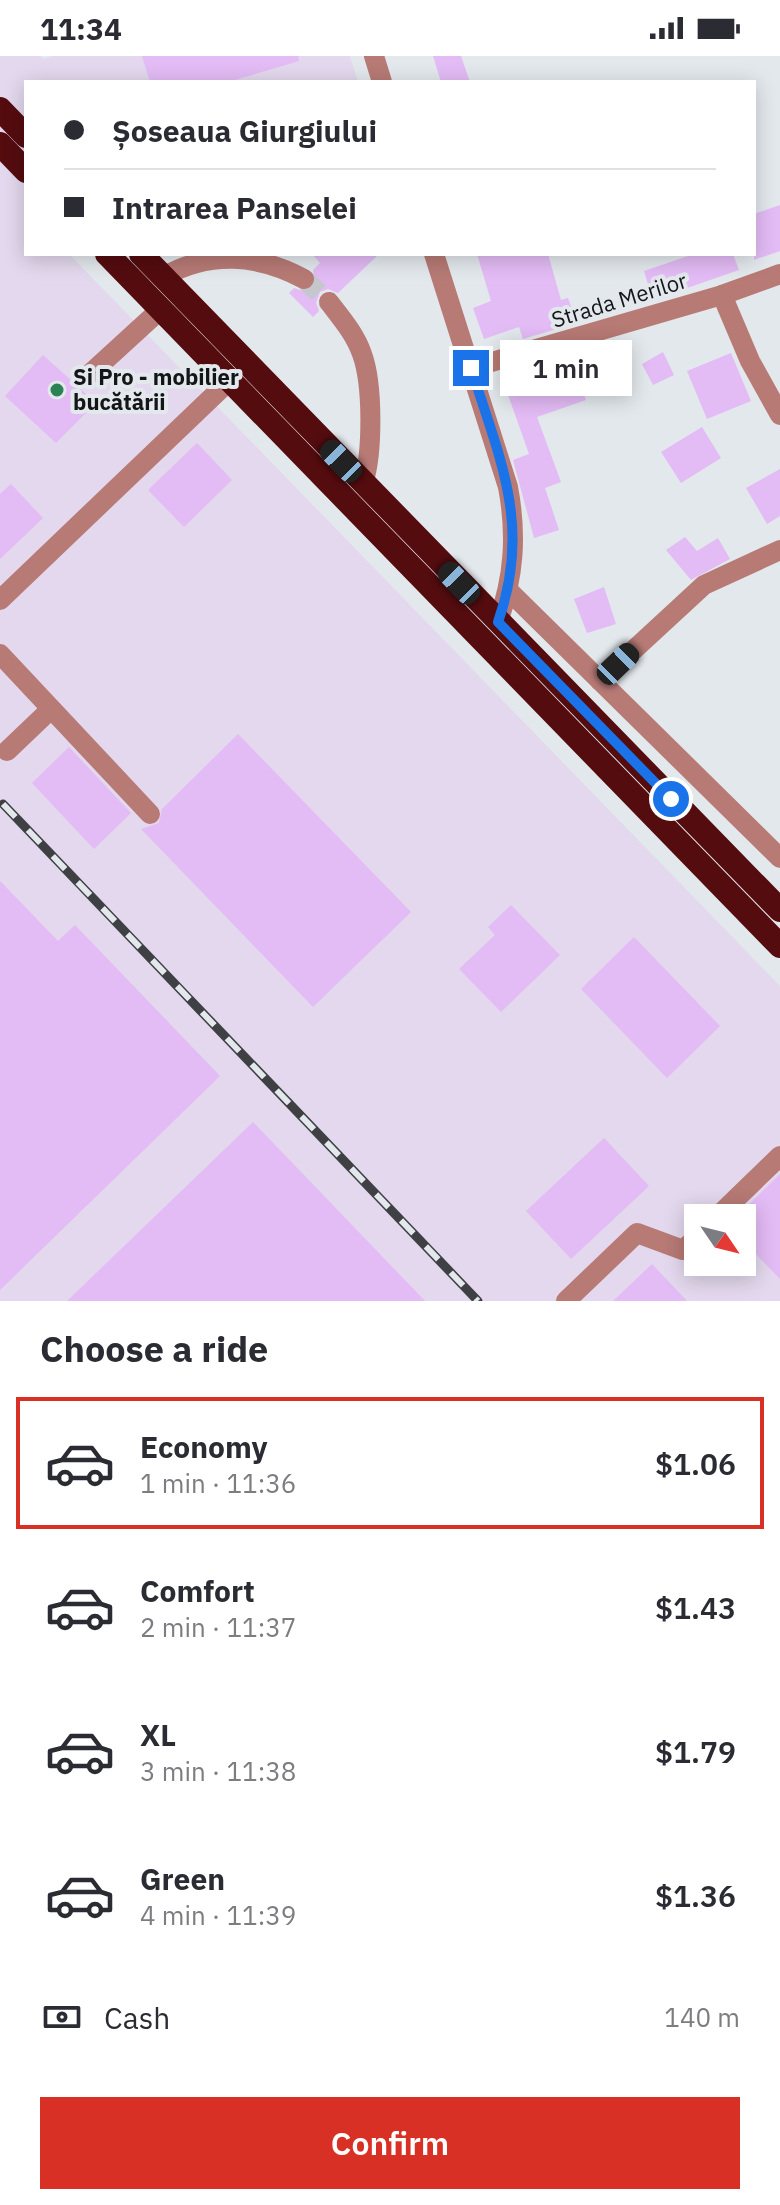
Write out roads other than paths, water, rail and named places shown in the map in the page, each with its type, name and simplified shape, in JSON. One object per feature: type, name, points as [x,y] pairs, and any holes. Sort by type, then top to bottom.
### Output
[{"type":"highway","points":[[0,109],[24,134]]},
{"type":"highway","points":[[0,144],[24,169]]},
{"type":"highway","points":[[109,256],[780,946]]},
{"type":"highway","points":[[143,256],[780,910]]},
{"type":"street","points":[[374,56],[381,80]]},
{"type":"street","points":[[435,256],[508,487],[514,521],[509,591],[498,622]]},
{"type":"street","points":[[163,277],[205,259],[241,259],[265,261],[304,279]]},
{"type":"street","name":"Strada Merilor","points":[[471,368],[722,295],[780,274]]},
{"type":"street","points":[[722,295],[750,361],[780,415]]},
{"type":"street","points":[[329,302],[351,329],[363,357],[370,445],[363,484]]},
{"type":"street","points":[[91,373],[161,309]]},
{"type":"street","points":[[0,600],[230,380]]},
{"type":"street","points":[[600,681],[704,585],[780,550]]},
{"type":"street","points":[[509,591],[780,858]]},
{"type":"street","points":[[0,654],[150,814]]},
{"type":"street","points":[[7,751],[51,709]]},
{"type":"street","points":[[730,1204],[780,1156]]},
{"type":"street","points":[[566,1301],[637,1233],[684,1249]]},
{"type":"tunnel","points":[[304,279],[329,302]]},
{"type":"railway","points":[[3,804],[478,1301]]},
{"type":"place","name":"Si Pro - mobilier bucătării","points":[[57,390]]}]
